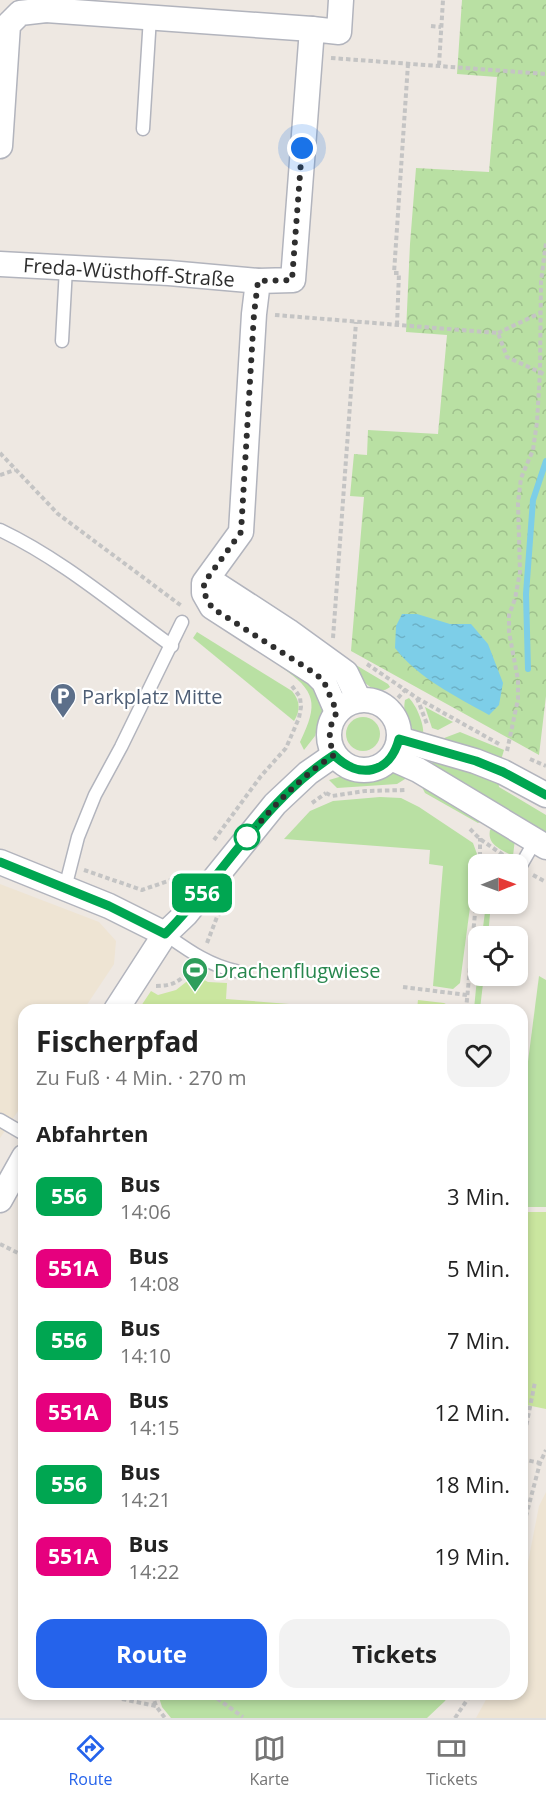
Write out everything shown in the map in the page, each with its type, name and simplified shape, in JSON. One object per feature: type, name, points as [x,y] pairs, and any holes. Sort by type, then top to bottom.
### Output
[{"type":"street","points":[[0,146],[8,25],[20,13],[46,5],[150,17],[339,32],[342,0]]},
{"type":"street","points":[[310,57],[312,29]]},
{"type":"street","name":"Freda-Wüsthoff-Straße","points":[[0,264],[169,273],[258,281],[292,280],[310,57]]},
{"type":"street","points":[[258,281],[241,532],[204,583],[204,593],[212,608],[346,673],[359,700]]},
{"type":"street","points":[[208,579],[282,640],[324,682],[337,712]]},
{"type":"street","points":[[369,700],[388,709],[399,728],[395,748],[381,766],[369,770],[356,770],[344,764],[334,755],[330,745],[331,722],[346,704],[369,700]]},
{"type":"street","points":[[395,748],[476,761],[503,772],[546,795]]},
{"type":"street","points":[[395,748],[418,770],[541,844]]},
{"type":"street","points":[[120,1004],[165,934],[186,914],[275,804],[308,773],[334,755]]},
{"type":"street","points":[[0,862],[68,876],[109,906],[165,934]]},
{"type":"street","points":[[0,1200],[18,1168]]},
{"type":"lane","points":[[143,129],[150,17]]},
{"type":"lane","points":[[62,340],[66,268]]},
{"type":"lane","points":[[0,531],[31,545],[172,646]]},
{"type":"lane","points":[[68,876],[78,837],[95,795],[172,646],[182,622]]},
{"type":"lane","points":[[528,858],[541,844]]},
{"type":"lane","points":[[165,934],[199,958],[218,967],[236,971]]},
{"type":"lane","points":[[0,1120],[18,1130]]},
{"type":"path","points":[[439,65],[443,0]]},
{"type":"path","points":[[431,26],[441,27]]},
{"type":"path","points":[[310,57],[546,74]]},
{"type":"path","points":[[397,325],[399,273],[394,273],[408,64]]},
{"type":"path","points":[[388,709],[406,689],[417,698],[508,749],[518,699],[518,680],[508,632],[509,615],[515,599],[520,572],[518,503],[521,478],[533,450],[540,372],[541,281],[546,243]]},
{"type":"path","points":[[254,314],[498,333],[540,313]]},
{"type":"path","points":[[332,644],[356,322]]},
{"type":"path","points":[[498,333],[507,357],[546,375]]},
{"type":"path","points":[[0,453],[58,514],[188,610]]},
{"type":"path","points":[[0,475],[15,470]]},
{"type":"path","points":[[209,846],[261,776],[286,748],[299,718],[301,707],[300,697],[286,678]]},
{"type":"path","points":[[417,698],[428,729]]},
{"type":"path","points":[[326,793],[332,796],[365,790],[410,790]]},
{"type":"path","points":[[480,854],[480,839],[502,854]]},
{"type":"path","points":[[68,876],[142,890],[188,874],[195,865]]},
{"type":"path","points":[[466,1004],[475,914]]},
{"type":"path","points":[[403,987],[467,995]]},
{"type":"path","points":[[0,1244],[18,1253]]},
{"type":"path","points":[[528,1419],[536,1382]]},
{"type":"path","points":[[528,1508],[540,1463],[546,1450]]},
{"type":"path","points":[[528,1460],[540,1463]]},
{"type":"path","points":[[127,1700],[156,1706]]},
{"type":"path","points":[[154,1700],[165,1718]]},
{"type":"path","points":[[219,1700],[243,1717]]},
{"type":"path","points":[[455,1718],[467,1700]]},
{"type":"shaded area","points":[[0,884],[99,922],[116,941],[114,964],[87,1004],[18,1004],[18,1111],[0,1138]]},
{"type":"shaded area","points":[[546,1492],[546,1718],[476,1718],[486,1700],[528,1700],[528,1562],[539,1506]]},
{"type":"green space","points":[[462,0],[546,0],[546,696],[539,755],[351,651],[364,497],[350,496],[354,454],[367,455],[368,430],[438,434],[447,335],[406,332],[416,168],[489,172],[497,77],[457,74]]},
{"type":"green space","points":[[197,632],[292,691],[299,706],[294,721],[193,638]]},
{"type":"green space","points":[[344,658],[390,687],[377,690],[370,687]]},
{"type":"green space","points":[[280,663],[312,677],[323,708],[315,736],[304,750],[300,742],[310,717],[311,699],[301,683],[281,667]]},
{"type":"green space","points":[[409,698],[420,716],[423,737],[410,726],[406,716],[404,705],[405,700]]},
{"type":"green space","points":[[425,707],[453,722],[438,730],[432,728]]},
{"type":"green space","points":[[363,717],[375,722],[380,734],[375,746],[363,751],[351,746],[346,734],[351,722]]},
{"type":"green space","points":[[460,732],[504,750],[501,760],[439,740]]},
{"type":"green space","points":[[436,755],[498,779],[499,787],[546,815],[546,840],[430,768]]},
{"type":"green space","points":[[395,771],[407,773],[405,779],[397,784],[337,788],[329,780],[346,775],[362,778]]},
{"type":"green space","points":[[426,782],[478,815],[480,822],[478,823],[425,793],[422,787]]},
{"type":"green space","points":[[380,797],[401,798],[419,807],[473,843],[477,854],[468,854],[469,914],[460,983],[453,989],[433,986],[443,866],[429,864],[430,850],[284,839],[310,811],[333,801]]},
{"type":"green space","points":[[495,826],[515,839],[513,854],[493,843],[490,830]]},
{"type":"green space","points":[[485,914],[490,914],[489,926],[483,926]]},
{"type":"green space","name":"Drachenflugwiese","points":[[195,975],[208,982],[227,983],[226,999],[290,1004],[142,1004],[151,991],[158,995],[176,990]]},
{"type":"green space","points":[[539,976],[546,980],[546,1207],[528,1207],[528,1061]]},
{"type":"green space","points":[[476,986],[483,986],[481,1004],[474,1004]]},
{"type":"green space","points":[[418,1000],[446,1004],[418,1004]]},
{"type":"green space","points":[[528,1212],[546,1212],[546,1409],[528,1405]]},
{"type":"green space","points":[[160,1700],[446,1700],[427,1718],[171,1718],[162,1707]]},
{"type":"water","points":[[402,614],[417,614],[450,624],[471,624],[488,644],[503,683],[499,705],[489,715],[426,678],[404,659],[395,648],[396,626]]},
{"type":"waterway","points":[[528,669],[526,594],[533,500],[546,461]]},
{"type":"bus line","name":"556","points":[[0,862],[109,906],[165,934],[186,914],[275,804],[308,773],[334,755],[344,764],[356,770],[369,770],[381,766],[391,758],[399,739],[476,761],[503,772],[546,795]]},
{"type":"place","name":"Parkplatz Mitte","points":[[63,719]]},
{"type":"place","name":"Drachenflugwiese","points":[[195,993]]},
{"type":"route","points":[[247,837],[275,804],[308,773],[334,755],[329,733],[331,722],[337,712],[324,682],[316,674],[212,608],[204,593],[204,583],[241,532],[258,281],[292,280],[302,148]]}]
